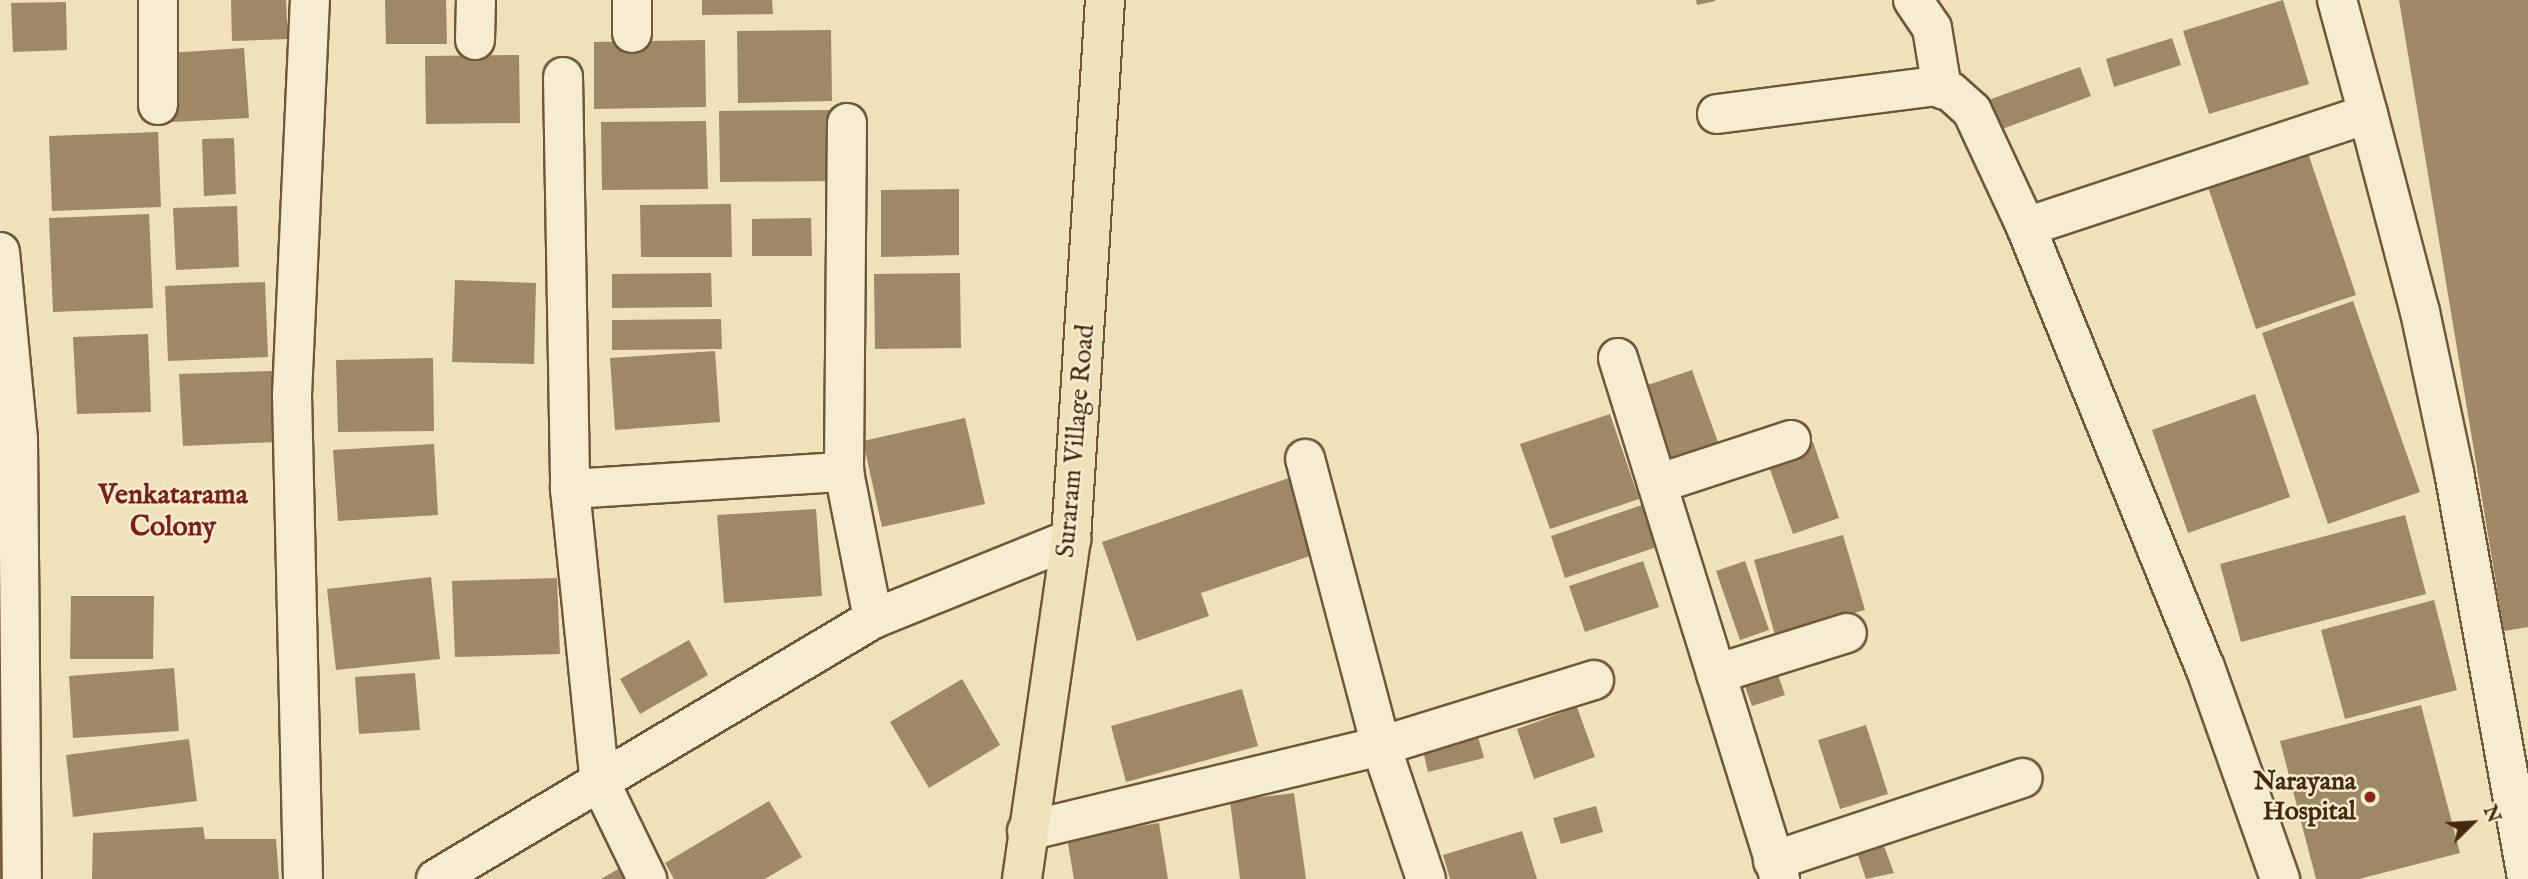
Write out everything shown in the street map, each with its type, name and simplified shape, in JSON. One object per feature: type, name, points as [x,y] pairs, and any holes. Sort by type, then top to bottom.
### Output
[{"type":"main road","name":"Suraram Village Road","points":[[1022,879],[1071,539],[1105,0]]},
{"type":"street","points":[[158,0],[158,105]]},
{"type":"street","points":[[303,879],[292,395],[310,0]]},
{"type":"street","points":[[475,40],[476,0]]},
{"type":"street","points":[[1913,0],[1932,28],[1942,89]]},
{"type":"street","points":[[2337,0],[2420,312],[2454,472],[2527,879]]},
{"type":"street","points":[[563,77],[570,489],[600,782],[647,879]]},
{"type":"street","points":[[1717,114],[1942,89],[1972,111],[2026,227],[2205,667],[2280,879]]},
{"type":"street","points":[[2026,227],[2368,114]]},
{"type":"street","points":[[847,123],[844,472],[873,619]]},
{"type":"street","points":[[0,251],[9,440],[10,702],[22,879]]},
{"type":"street","points":[[1618,358],[1777,870],[2023,778]]},
{"type":"street","points":[[1657,484],[1791,440]]},
{"type":"street","points":[[1305,458],[1381,746],[1426,879]]},
{"type":"street","points":[[570,489],[844,472]]},
{"type":"street","points":[[436,879],[873,619],[1071,539]]},
{"type":"street","points":[[1716,674],[1847,633]]},
{"type":"street","points":[[1027,831],[1381,746],[1594,680]]},
{"type":"building","points":[[231,0],[286,0],[288,39],[232,41]]},
{"type":"building","points":[[385,0],[446,0],[447,44],[386,44]]},
{"type":"building","points":[[702,0],[772,0],[773,14],[702,15]]},
{"type":"building","points":[[1696,0],[1715,0],[1715,1],[1697,5]]},
{"type":"building","points":[[2283,0],[2309,84],[2209,114],[2183,31]]},
{"type":"building","points":[[2399,0],[2528,0],[2528,627],[2504,631]]},
{"type":"building","points":[[66,2],[67,50],[13,52],[11,3]]},
{"type":"building","points":[[831,30],[832,101],[738,103],[737,31]]},
{"type":"building","points":[[2172,38],[2181,65],[2114,87],[2106,59]]},
{"type":"building","points":[[705,40],[706,107],[594,109],[594,42]]},
{"type":"building","points":[[244,48],[249,118],[172,122],[168,53]]},
{"type":"building","points":[[519,55],[520,123],[426,124],[425,56]]},
{"type":"building","points":[[2080,67],[2091,96],[1994,132],[1983,102]]},
{"type":"building","points":[[831,110],[833,181],[720,182],[719,111]]},
{"type":"building","points":[[706,121],[708,189],[602,190],[601,122]]},
{"type":"building","points":[[158,132],[161,207],[52,211],[49,136]]},
{"type":"building","points":[[234,138],[236,194],[204,196],[202,139]]},
{"type":"building","points":[[2308,153],[2356,295],[2256,329],[2208,187]]},
{"type":"building","points":[[959,189],[959,255],[881,257],[881,190]]},
{"type":"building","points":[[731,204],[732,257],[641,257],[640,205]]},
{"type":"building","points":[[237,206],[239,267],[176,270],[173,208]]},
{"type":"building","points":[[149,214],[153,308],[53,312],[49,218]]},
{"type":"building","points":[[811,218],[812,256],[752,256],[752,219]]},
{"type":"building","points":[[711,273],[712,307],[612,308],[612,274]]},
{"type":"building","points":[[960,273],[961,348],[875,349],[874,274]]},
{"type":"building","points":[[455,280],[536,283],[534,364],[452,362]]},
{"type":"building","points":[[265,282],[268,357],[168,361],[165,286]]},
{"type":"building","points":[[2353,301],[2420,492],[2328,524],[2262,333]]},
{"type":"building","points":[[721,319],[722,349],[612,350],[612,320]]},
{"type":"building","points":[[148,334],[151,412],[77,414],[73,337]]},
{"type":"building","points":[[715,351],[720,422],[615,430],[610,358]]},
{"type":"building","points":[[433,358],[434,431],[338,432],[336,360]]},
{"type":"building","points":[[1692,370],[1719,445],[1662,465],[1636,389]]},
{"type":"building","points":[[273,371],[276,442],[183,446],[179,374]]},
{"type":"building","points":[[2255,394],[2290,497],[2188,533],[2152,430]]},
{"type":"building","points":[[1610,414],[1639,499],[1550,529],[1520,444]]},
{"type":"building","points":[[965,418],[985,504],[882,527],[863,441]]},
{"type":"building","points":[[1813,442],[1839,518],[1793,534],[1766,458]]},
{"type":"building","points":[[434,444],[438,515],[338,521],[333,450]]},
{"type":"building","points":[[1289,478],[1316,554],[1201,593],[1209,616],[1137,641],[1102,542]]},
{"type":"building","points":[[1642,505],[1657,547],[1565,578],[1551,536]]},
{"type":"building","points":[[816,509],[822,596],[724,603],[717,515]]},
{"type":"building","points":[[2405,515],[2426,594],[2241,642],[2220,564]]},
{"type":"building","points":[[1843,535],[1865,610],[1775,635],[1754,560]]},
{"type":"building","points":[[1643,561],[1659,607],[1585,632],[1569,586]]},
{"type":"building","points":[[1745,561],[1769,630],[1740,640],[1716,571]]},
{"type":"building","points":[[431,577],[440,659],[336,670],[327,589]]},
{"type":"building","points":[[557,578],[560,654],[455,657],[452,581]]},
{"type":"building","points":[[71,596],[154,596],[153,659],[70,659]]},
{"type":"building","points":[[2434,600],[2457,690],[2345,719],[2321,630]]},
{"type":"building","points":[[689,640],[708,675],[640,714],[620,679]]},
{"type":"building","points":[[1775,666],[1785,695],[1752,706],[1742,678]]},
{"type":"building","points":[[174,668],[179,731],[73,738],[69,676]]},
{"type":"building","points":[[415,673],[420,730],[359,734],[355,677]]},
{"type":"building","points":[[962,679],[1000,745],[929,788],[890,722]]},
{"type":"building","points":[[1242,689],[1258,746],[1126,782],[1111,726]]},
{"type":"building","name":"Narayana Hospital","points":[[2421,705],[2460,853],[2359,879],[2316,879],[2280,741]]},
{"type":"building","points":[[1577,707],[1595,757],[1534,779],[1517,729]]},
{"type":"building","points":[[1866,725],[1888,794],[1840,809],[1818,740]]},
{"type":"building","points":[[0,727],[6,824],[0,824]]},
{"type":"building","points":[[1477,733],[1484,758],[1428,772],[1422,746]]},
{"type":"building","points":[[189,739],[197,801],[73,817],[66,755]]},
{"type":"building","points":[[1294,793],[1306,879],[1240,879],[1230,801]]},
{"type":"building","points":[[769,801],[802,857],[765,879],[674,879],[665,863]]},
{"type":"building","points":[[1596,806],[1603,832],[1561,844],[1553,818]]},
{"type":"building","points":[[1159,823],[1168,879],[1074,879],[1067,838]]},
{"type":"building","points":[[203,827],[205,839],[276,839],[279,879],[92,879],[93,833]]},
{"type":"building","points":[[1522,831],[1537,879],[1450,879],[1443,855]]},
{"type":"building","points":[[5,834],[7,879],[0,879],[0,835]]},
{"type":"building","points":[[1881,838],[1894,873],[1866,879],[1855,847]]},
{"type":"building","points":[[618,869],[624,879],[601,879]]},
{"type":"place","name":"Narayana Hospital","points":[[2370,797]]},
{"type":"district","name":"Venkatarama Colony","points":[[173,512]]}]
